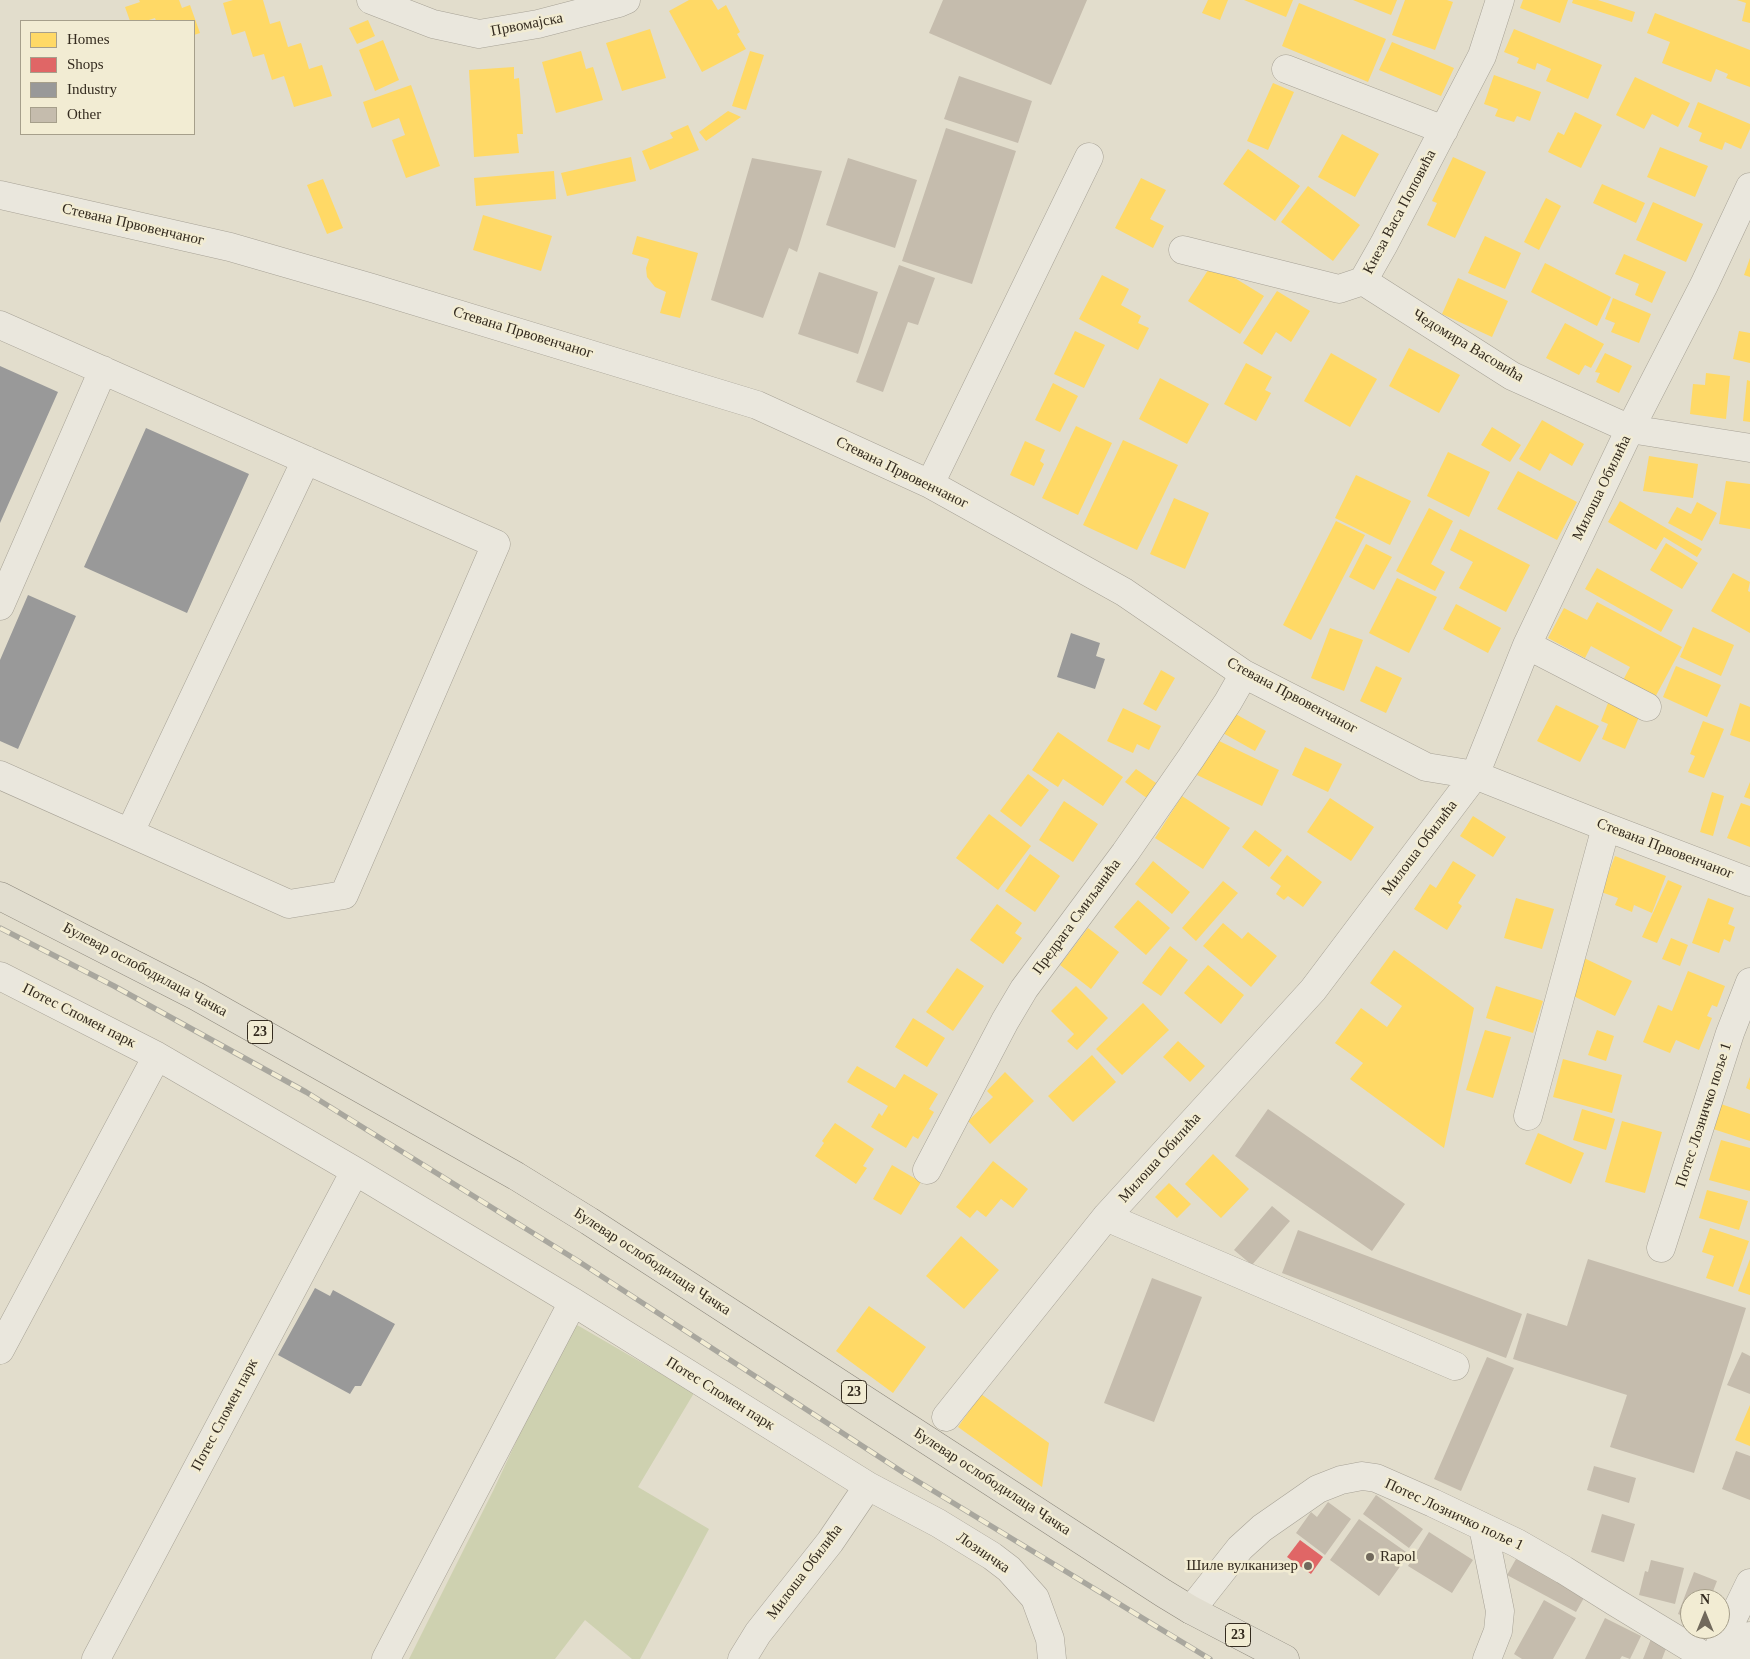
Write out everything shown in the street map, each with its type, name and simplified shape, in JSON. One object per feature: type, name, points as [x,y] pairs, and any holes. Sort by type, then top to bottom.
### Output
[{"type":"main road","name":"Булевар ослободилаца Чачка","points":[[0,896],[196,996],[516,1176],[589,1220],[1191,1610],[1285,1659]]},
{"type":"street","name":"Првомајска","points":[[371,0],[433,24],[479,34],[538,24],[619,4],[626,0]]},
{"type":"street","name":"Кнеза Васа Поповића","points":[[1183,250],[1339,289],[1363,281],[1482,56],[1500,0]]},
{"type":"street","points":[[1286,69],[1444,130]]},
{"type":"street","points":[[930,484],[1089,157]]},
{"type":"street","name":"Милоша Обилића","points":[[946,1417],[1106,1217],[1314,990],[1475,775],[1527,645],[1630,429],[1704,285],[1750,187]]},
{"type":"street","name":"Стевана Првовенчаног","points":[[0,195],[230,247],[372,288],[757,405],[930,484],[1124,592],[1244,674],[1426,767],[1475,775],[1750,882]]},
{"type":"street","name":"Чедомира Васовића","points":[[1363,281],[1512,376],[1630,429],[1750,448]]},
{"type":"street","points":[[0,325],[496,544],[344,895],[289,904],[0,775]]},
{"type":"street","points":[[0,606],[103,370]]},
{"type":"street","points":[[130,832],[306,460]]},
{"type":"street","points":[[1527,645],[1647,707]]},
{"type":"street","name":"Предрага Смиљанића","points":[[926,1170],[1024,989],[1125,853],[1191,758],[1244,674]]},
{"type":"street","points":[[1528,1116],[1606,827]]},
{"type":"street","name":"Потес Спомен парк","points":[[0,976],[157,1056],[355,1171],[573,1302],[868,1486]]},
{"type":"street","name":"Потес Лозничко поље 1","points":[[1660,1248],[1730,1033],[1750,982]]},
{"type":"street","points":[[0,1350],[157,1056]]},
{"type":"street","name":"Потес Спомен парк","points":[[96,1659],[355,1171]]},
{"type":"street","points":[[1106,1217],[1455,1366]]},
{"type":"street","points":[[386,1659],[573,1302]]},
{"type":"street","name":"Потес Лозничко поље 1","points":[[1191,1610],[1240,1548],[1262,1528],[1318,1489],[1341,1480],[1362,1476],[1376,1478],[1516,1543],[1564,1570],[1709,1659]]},
{"type":"street","name":"Милоша Обилића","points":[[742,1659],[758,1633],[830,1542],[868,1486]]},
{"type":"street","name":"Лозничка","points":[[868,1486],[938,1523],[992,1556],[1009,1569],[1029,1590],[1038,1605],[1050,1639],[1052,1659]]},
{"type":"street","points":[[1483,1527],[1500,1612],[1498,1631],[1486,1659]]},
{"type":"street","points":[[1713,1659],[1750,1583]]},
{"type":"street","points":[[1740,1659],[1750,1636]]},
{"type":"green space","points":[[572,1322],[694,1393],[638,1487],[709,1529],[640,1659],[632,1659],[585,1620],[555,1659],[409,1659],[494,1489]]},
{"type":"building: Homes","points":[[139,0],[179,0],[182,8],[190,5],[200,33],[195,35],[195,20],[156,20],[155,18],[149,20],[130,20],[125,7],[140,2]]},
{"type":"building: Homes","points":[[233,0],[263,0],[270,24],[280,21],[288,47],[301,43],[309,69],[322,65],[332,96],[294,107],[284,76],[272,80],[264,54],[253,57],[245,31],[232,35],[223,3]]},
{"type":"building: Homes","points":[[689,0],[712,0],[718,10],[726,5],[740,32],[737,34],[746,49],[702,72],[669,11]]},
{"type":"building: Homes","points":[[1208,0],[1228,0],[1220,20],[1202,13]]},
{"type":"building: Homes","points":[[1244,0],[1293,0],[1286,17]]},
{"type":"building: Homes","points":[[1353,0],[1397,0],[1391,15]]},
{"type":"building: Homes","points":[[1405,0],[1447,0],[1453,2],[1435,50],[1392,35]]},
{"type":"building: Homes","points":[[1523,0],[1568,0],[1560,23],[1520,8]]},
{"type":"building: Homes","points":[[1573,0],[1598,0],[1635,12],[1632,22],[1572,3]]},
{"type":"building: Homes","points":[[1737,0],[1750,0],[1750,23],[1742,21],[1746,3]]},
{"type":"building: Homes","points":[[1299,3],[1386,39],[1368,82],[1282,46]]},
{"type":"building: Homes","points":[[1655,13],[1750,50],[1750,87],[1726,78],[1728,74],[1716,69],[1711,82],[1662,63],[1670,42],[1647,33]]},
{"type":"building: Homes","points":[[368,20],[375,36],[357,44],[349,28]]},
{"type":"building: Homes","points":[[650,29],[666,78],[622,91],[606,43]]},
{"type":"building: Homes","points":[[1514,29],[1602,65],[1588,99],[1546,81],[1551,69],[1537,63],[1535,70],[1517,63],[1519,58],[1504,52]]},
{"type":"building: Homes","points":[[383,40],[399,80],[375,91],[359,50]]},
{"type":"building: Homes","points":[[1392,42],[1454,68],[1441,96],[1379,70]]},
{"type":"building: Homes","points":[[581,51],[586,69],[593,67],[603,100],[556,113],[542,62]]},
{"type":"building: Homes","points":[[750,51],[764,55],[746,110],[732,106]]},
{"type":"building: Homes","points":[[514,67],[514,79],[519,78],[523,134],[517,134],[519,153],[474,157],[469,70]]},
{"type":"building: Homes","points":[[1494,75],[1541,92],[1530,121],[1517,116],[1514,122],[1495,116],[1498,109],[1484,104]]},
{"type":"building: Homes","points":[[1635,77],[1690,103],[1678,127],[1652,114],[1644,129],[1616,115]]},
{"type":"building: Homes","points":[[1273,83],[1294,92],[1268,150],[1247,141]]},
{"type":"building: Homes","points":[[411,85],[440,166],[406,178],[392,140],[405,135],[399,118],[372,128],[363,102]]},
{"type":"building: Homes","points":[[1698,102],[1750,124],[1750,129],[1741,149],[1725,142],[1722,150],[1699,141],[1702,133],[1688,127]]},
{"type":"building: Homes","points":[[728,111],[741,117],[706,141],[699,132]]},
{"type":"building: Homes","points":[[1575,112],[1602,125],[1581,168],[1548,152],[1558,132],[1564,135]]},
{"type":"building: Homes","points":[[688,125],[699,150],[650,170],[642,151],[673,138],[670,133]]},
{"type":"building: Homes","points":[[1342,134],[1379,154],[1355,197],[1318,177]]},
{"type":"building: Homes","points":[[1660,147],[1708,166],[1695,197],[1647,177]]},
{"type":"building: Homes","points":[[1248,149],[1300,186],[1275,221],[1223,184]]},
{"type":"building: Homes","points":[[631,157],[636,181],[567,196],[561,173]]},
{"type":"building: Homes","points":[[1453,157],[1486,172],[1455,238],[1427,225],[1437,203],[1432,201]]},
{"type":"building: Homes","points":[[554,171],[556,199],[476,206],[474,178]]},
{"type":"building: Homes","points":[[1141,178],[1166,190],[1150,219],[1164,226],[1153,248],[1115,228]]},
{"type":"building: Homes","points":[[323,179],[343,228],[327,234],[307,185]]},
{"type":"building: Homes","points":[[1602,184],[1645,203],[1636,223],[1593,203]]},
{"type":"building: Homes","points":[[1308,186],[1360,225],[1333,261],[1281,222]]},
{"type":"building: Homes","points":[[1546,198],[1561,206],[1539,250],[1524,242]]},
{"type":"building: Homes","points":[[1653,202],[1703,224],[1686,262],[1636,240]]},
{"type":"building: Homes","points":[[483,215],[552,236],[541,271],[473,250]]},
{"type":"building: Homes","points":[[637,236],[698,253],[680,318],[660,313],[666,292],[655,287],[647,277],[646,268],[649,259],[632,254]]},
{"type":"building: Homes","points":[[1485,236],[1521,253],[1505,289],[1468,273]]},
{"type":"building: Homes","points":[[1624,254],[1666,272],[1652,303],[1635,295],[1639,284],[1615,274]]},
{"type":"building: Homes","points":[[1750,258],[1750,277],[1744,275]]},
{"type":"building: Homes","points":[[1545,263],[1611,297],[1597,326],[1531,292]]},
{"type":"building: Homes","points":[[1212,264],[1264,296],[1240,334],[1188,301]]},
{"type":"building: Homes","points":[[1102,275],[1129,289],[1121,305],[1141,316],[1138,323],[1149,328],[1138,350],[1079,319]]},
{"type":"building: Homes","points":[[1458,278],[1508,301],[1492,337],[1442,314]]},
{"type":"building: Homes","points":[[1277,291],[1310,311],[1291,342],[1276,332],[1262,355],[1243,343]]},
{"type":"building: Homes","points":[[1613,298],[1651,314],[1639,343],[1611,332],[1615,323],[1605,319]]},
{"type":"building: Homes","points":[[1565,323],[1604,344],[1591,368],[1585,365],[1579,375],[1546,358]]},
{"type":"building: Homes","points":[[1075,331],[1105,345],[1084,388],[1054,374]]},
{"type":"building: Homes","points":[[1739,331],[1750,333],[1750,363],[1733,359]]},
{"type":"building: Homes","points":[[1409,348],[1460,375],[1439,413],[1389,386]]},
{"type":"building: Homes","points":[[1331,353],[1377,379],[1350,427],[1304,401]]},
{"type":"building: Homes","points":[[1605,353],[1632,366],[1619,393],[1596,382],[1600,373],[1595,372]]},
{"type":"building: Homes","points":[[1246,363],[1272,377],[1265,390],[1271,393],[1256,421],[1224,404]]},
{"type":"building: Homes","points":[[1706,373],[1730,376],[1726,419],[1690,414],[1693,384],[1705,385]]},
{"type":"building: Homes","points":[[1160,378],[1209,404],[1187,444],[1139,419]]},
{"type":"building: Homes","points":[[1747,380],[1750,381],[1750,422],[1743,421]]},
{"type":"building: Homes","points":[[1053,383],[1078,396],[1060,432],[1035,420]]},
{"type":"building: Homes","points":[[1542,420],[1584,444],[1572,466],[1550,453],[1540,471],[1519,459]]},
{"type":"building: Homes","points":[[1076,426],[1112,443],[1078,515],[1042,498]]},
{"type":"building: Homes","points":[[1492,427],[1521,445],[1510,462],[1481,445]]},
{"type":"building: Homes","points":[[1123,440],[1178,465],[1137,550],[1083,525]]},
{"type":"building: Homes","points":[[1025,441],[1045,450],[1040,461],[1044,464],[1034,486],[1010,475]]},
{"type":"building: Homes","points":[[1448,452],[1490,472],[1469,517],[1427,496]]},
{"type":"building: Homes","points":[[1649,456],[1698,464],[1693,498],[1643,491]]},
{"type":"building: Homes","points":[[1518,471],[1577,502],[1557,540],[1497,509]]},
{"type":"building: Homes","points":[[1356,475],[1411,501],[1390,545],[1335,518]]},
{"type":"building: Homes","points":[[1726,481],[1750,484],[1750,529],[1719,524]]},
{"type":"building: Homes","points":[[1174,498],[1209,513],[1185,569],[1150,554]]},
{"type":"building: Homes","points":[[1620,501],[1702,549],[1697,557],[1664,537],[1656,550],[1608,522]]},
{"type":"building: Homes","points":[[1697,502],[1717,513],[1702,541],[1668,523],[1677,507],[1691,514]]},
{"type":"building: Homes","points":[[1429,508],[1453,521],[1431,564],[1445,572],[1435,591],[1396,571]]},
{"type":"building: Homes","points":[[1336,521],[1365,535],[1311,640],[1283,625]]},
{"type":"building: Homes","points":[[1460,529],[1530,565],[1506,612],[1459,588],[1473,562],[1450,550]]},
{"type":"building: Homes","points":[[1666,543],[1698,563],[1682,589],[1650,570]]},
{"type":"building: Homes","points":[[1366,544],[1392,557],[1374,590],[1349,577]]},
{"type":"building: Homes","points":[[1597,568],[1673,610],[1661,632],[1585,589]]},
{"type":"building: Homes","points":[[1733,573],[1750,582],[1748,591],[1750,592],[1750,633],[1711,611]]},
{"type":"building: Homes","points":[[1397,578],[1437,597],[1409,653],[1369,633]]},
{"type":"building: Homes","points":[[1597,602],[1682,647],[1652,703],[1620,686],[1630,667],[1591,646],[1585,658],[1548,638],[1564,608],[1587,620]]},
{"type":"building: Homes","points":[[1456,604],[1501,628],[1488,653],[1443,629]]},
{"type":"building: Homes","points":[[1693,627],[1734,645],[1721,676],[1680,657]]},
{"type":"building: Homes","points":[[1330,628],[1363,640],[1344,691],[1311,678]]},
{"type":"building: Homes","points":[[1376,666],[1402,678],[1386,713],[1360,701]]},
{"type":"building: Homes","points":[[1676,666],[1721,685],[1707,717],[1663,697]]},
{"type":"building: Homes","points":[[1161,670],[1175,678],[1156,711],[1143,704]]},
{"type":"building: Homes","points":[[1608,703],[1639,717],[1625,749],[1602,739],[1608,724],[1601,721]]},
{"type":"building: Homes","points":[[1740,703],[1750,707],[1750,742],[1730,735]]},
{"type":"building: Homes","points":[[1556,705],[1599,726],[1580,762],[1537,741]]},
{"type":"building: Homes","points":[[1123,708],[1161,726],[1149,750],[1137,744],[1133,753],[1107,741]]},
{"type":"building: Homes","points":[[1232,712],[1266,731],[1255,751],[1221,732]]},
{"type":"building: Homes","points":[[1703,721],[1724,729],[1704,778],[1688,772],[1695,756],[1690,754]]},
{"type":"building: Homes","points":[[1058,732],[1123,777],[1103,806],[1063,779],[1058,787],[1032,770]]},
{"type":"building: Homes","points":[[1215,739],[1279,770],[1262,806],[1197,775]]},
{"type":"building: Homes","points":[[1305,747],[1342,764],[1328,792],[1292,775]]},
{"type":"building: Homes","points":[[1136,769],[1159,785],[1148,799],[1125,782]]},
{"type":"building: Homes","points":[[1028,774],[1049,790],[1021,827],[1000,811]]},
{"type":"building: Homes","points":[[1750,782],[1750,799],[1744,797]]},
{"type":"building: Homes","points":[[1712,792],[1724,796],[1713,836],[1700,832]]},
{"type":"building: Homes","points":[[1182,796],[1230,828],[1203,869],[1155,838]]},
{"type":"building: Homes","points":[[1330,798],[1374,827],[1351,861],[1307,832]]},
{"type":"building: Homes","points":[[1064,801],[1098,824],[1073,862],[1039,840]]},
{"type":"building: Homes","points":[[1741,803],[1750,806],[1750,847],[1727,838]]},
{"type":"building: Homes","points":[[989,814],[1031,846],[998,890],[956,858]]},
{"type":"building: Homes","points":[[1473,816],[1506,837],[1493,857],[1460,836]]},
{"type":"building: Homes","points":[[1255,830],[1282,850],[1269,867],[1242,847]]},
{"type":"building: Homes","points":[[1030,854],[1060,876],[1035,912],[1005,891]]},
{"type":"building: Homes","points":[[1287,855],[1322,882],[1303,907],[1288,896],[1284,900],[1276,894],[1281,886],[1270,878]]},
{"type":"building: Homes","points":[[1615,856],[1666,876],[1652,913],[1634,905],[1632,912],[1615,905],[1618,898],[1601,892]]},
{"type":"building: Homes","points":[[1153,861],[1190,892],[1172,914],[1135,884]]},
{"type":"building: Homes","points":[[1453,861],[1476,875],[1458,903],[1462,906],[1447,930],[1414,909],[1430,884],[1436,888]]},
{"type":"building: Homes","points":[[1668,880],[1682,886],[1657,943],[1642,937]]},
{"type":"building: Homes","points":[[1223,881],[1238,893],[1196,941],[1182,928]]},
{"type":"building: Homes","points":[[1516,898],[1554,909],[1542,949],[1504,938]]},
{"type":"building: Homes","points":[[1708,898],[1734,908],[1728,924],[1735,927],[1730,942],[1724,939],[1719,953],[1692,943]]},
{"type":"building: Homes","points":[[1138,900],[1170,928],[1146,955],[1114,927]]},
{"type":"building: Homes","points":[[997,904],[1022,923],[1015,933],[1022,938],[1003,964],[970,940]]},
{"type":"building: Homes","points":[[1223,923],[1242,939],[1248,932],[1277,956],[1251,987],[1203,946]]},
{"type":"building: Homes","points":[[1088,928],[1119,952],[1091,989],[1060,965]]},
{"type":"building: Homes","points":[[1671,938],[1688,945],[1680,966],[1662,959]]},
{"type":"building: Homes","points":[[1170,946],[1188,960],[1161,996],[1142,983]]},
{"type":"building: Homes","points":[[1394,950],[1474,1008],[1444,1148],[1350,1079],[1363,1063],[1335,1043],[1361,1008],[1387,1027],[1402,1006],[1370,983]]},
{"type":"building: Homes","points":[[1584,958],[1632,981],[1615,1016],[1567,993]]},
{"type":"building: Homes","points":[[1208,965],[1244,995],[1221,1024],[1184,993]]},
{"type":"building: Homes","points":[[957,968],[984,986],[953,1031],[926,1012]]},
{"type":"building: Homes","points":[[1688,971],[1725,986],[1717,1007],[1712,1005],[1707,1016],[1712,1018],[1699,1050],[1676,1040],[1670,1053],[1643,1042],[1658,1005],[1672,1011]]},
{"type":"building: Homes","points":[[1076,986],[1108,1018],[1077,1050],[1067,1041],[1074,1034],[1051,1011]]},
{"type":"building: Homes","points":[[1496,986],[1543,1001],[1533,1033],[1486,1018]]},
{"type":"building: Homes","points":[[1143,1003],[1169,1030],[1122,1075],[1096,1049]]},
{"type":"building: Homes","points":[[913,1018],[945,1038],[927,1067],[895,1047]]},
{"type":"building: Homes","points":[[1485,1030],[1511,1037],[1493,1098],[1466,1090]]},
{"type":"building: Homes","points":[[1597,1030],[1614,1036],[1606,1061],[1588,1055]]},
{"type":"building: Homes","points":[[1178,1041],[1205,1066],[1190,1082],[1163,1057]]},
{"type":"building: Homes","points":[[1092,1055],[1116,1082],[1073,1122],[1048,1096]]},
{"type":"building: Homes","points":[[1563,1059],[1622,1075],[1612,1113],[1553,1097]]},
{"type":"building: Homes","points":[[857,1066],[895,1088],[904,1074],[938,1094],[929,1109],[934,1112],[918,1139],[913,1136],[906,1148],[871,1127],[879,1113],[882,1116],[888,1106],[847,1082]]},
{"type":"building: Homes","points":[[1005,1072],[1034,1101],[990,1144],[968,1121],[993,1097],[987,1091]]},
{"type":"building: Homes","points":[[1750,1077],[1750,1090],[1746,1088]]},
{"type":"building: Homes","points":[[1718,1103],[1750,1114],[1750,1141],[1710,1128]]},
{"type":"building: Homes","points":[[1582,1109],[1615,1119],[1606,1150],[1573,1140]]},
{"type":"building: Homes","points":[[1622,1121],[1662,1132],[1645,1193],[1605,1182]]},
{"type":"building: Homes","points":[[835,1123],[874,1149],[863,1166],[867,1168],[856,1184],[815,1156],[824,1143],[822,1141]]},
{"type":"building: Homes","points":[[1538,1133],[1584,1153],[1571,1184],[1525,1164]]},
{"type":"building: Homes","points":[[1721,1140],[1750,1148],[1750,1191],[1709,1180]]},
{"type":"building: Homes","points":[[1213,1154],[1249,1189],[1221,1218],[1185,1184]]},
{"type":"building: Homes","points":[[993,1161],[1028,1189],[1013,1208],[1001,1199],[986,1217],[977,1210],[970,1218],[956,1207]]},
{"type":"building: Homes","points":[[892,1165],[921,1182],[901,1215],[873,1199]]},
{"type":"building: Homes","points":[[1169,1183],[1191,1204],[1177,1218],[1155,1197]]},
{"type":"building: Homes","points":[[1707,1190],[1748,1201],[1739,1230],[1699,1218]]},
{"type":"building: Homes","points":[[1710,1228],[1749,1241],[1733,1287],[1706,1278],[1714,1256],[1702,1252]]},
{"type":"building: Homes","points":[[961,1236],[999,1270],[964,1309],[926,1276]]},
{"type":"building: Homes","points":[[1750,1259],[1750,1295],[1738,1291]]},
{"type":"building: Homes","points":[[869,1306],[926,1347],[893,1393],[836,1351]]},
{"type":"building: Homes","points":[[981,1394],[1049,1443],[1042,1487],[958,1427]]},
{"type":"building: Homes","points":[[1750,1405],[1750,1446],[1735,1440]]},
{"type":"building: Shops","name":"Шиле вулканизер","points":[[1300,1540],[1323,1557],[1311,1574],[1287,1557]]},
{"type":"building: Industry","points":[[0,366],[58,392],[0,523]]},
{"type":"building: Industry","points":[[146,428],[249,474],[187,613],[84,567]]},
{"type":"building: Industry","points":[[28,595],[76,616],[18,749],[0,741],[0,660]]},
{"type":"building: Industry","points":[[1071,633],[1100,643],[1096,656],[1105,659],[1095,689],[1057,677]]},
{"type":"building: Industry","points":[[315,1288],[330,1296],[333,1290],[395,1324],[361,1386],[355,1386],[350,1394],[278,1355]]},
{"type":"building: Other","points":[[943,0],[1087,0],[1051,85],[929,33]]},
{"type":"building: Other","points":[[959,76],[1032,101],[1018,143],[944,119]]},
{"type":"building: Other","points":[[946,128],[1016,151],[972,284],[902,261]]},
{"type":"building: Other","points":[[752,158],[822,171],[797,252],[789,248],[763,318],[711,300]]},
{"type":"building: Other","points":[[848,158],[917,180],[895,248],[826,225]]},
{"type":"building: Other","points":[[899,265],[935,278],[918,325],[908,322],[883,392],[856,382]]},
{"type":"building: Other","points":[[819,272],[878,292],[858,354],[798,334]]},
{"type":"building: Other","points":[[1268,1109],[1405,1204],[1372,1251],[1235,1156]]},
{"type":"building: Other","points":[[1272,1206],[1290,1221],[1252,1265],[1234,1250]]},
{"type":"building: Other","points":[[1298,1230],[1522,1314],[1506,1358],[1282,1273]]},
{"type":"building: Other","points":[[1588,1259],[1746,1308],[1694,1473],[1610,1447],[1627,1395],[1513,1359],[1527,1313],[1567,1326]]},
{"type":"building: Other","points":[[1152,1278],[1202,1297],[1154,1422],[1104,1403]]},
{"type":"building: Other","points":[[1742,1352],[1750,1356],[1750,1394],[1727,1385]]},
{"type":"building: Other","points":[[1487,1357],[1514,1368],[1461,1491],[1434,1479]]},
{"type":"building: Other","points":[[1736,1451],[1750,1456],[1750,1500],[1722,1489]]},
{"type":"building: Other","points":[[1594,1466],[1636,1478],[1629,1503],[1587,1490]]},
{"type":"building: Other","points":[[1376,1495],[1423,1529],[1409,1548],[1363,1514]]},
{"type":"building: Other","points":[[1328,1502],[1351,1519],[1325,1555],[1296,1533],[1311,1512],[1317,1517]]},
{"type":"building: Other","points":[[1602,1514],[1635,1524],[1624,1562],[1591,1552]]},
{"type":"building: Other","name":"Rapol","points":[[1359,1519],[1409,1554],[1379,1596],[1330,1560]]},
{"type":"building: Other","points":[[1429,1532],[1473,1560],[1452,1593],[1408,1566]]},
{"type":"building: Other","points":[[1516,1559],[1585,1596],[1576,1612],[1507,1575]]},
{"type":"building: Other","points":[[1651,1560],[1684,1568],[1675,1604],[1639,1595],[1645,1571],[1648,1572]]},
{"type":"building: Other","points":[[1694,1572],[1717,1581],[1714,1589],[1688,1589]]},
{"type":"building: Other","points":[[1544,1600],[1576,1618],[1553,1659],[1522,1659],[1514,1654]]},
{"type":"building: Other","points":[[1605,1618],[1641,1636],[1630,1659],[1622,1656],[1620,1659],[1585,1659]]},
{"type":"building: Other","points":[[1651,1639],[1667,1646],[1662,1659],[1643,1659]]},
{"type":"railway","points":[[0,928],[114,986],[306,1092],[578,1261],[904,1473],[1210,1659]]},
{"type":"place","name":"Rapol","points":[[1370,1557]]},
{"type":"place","name":"Шиле вулканизер","points":[[1308,1566]]}]
